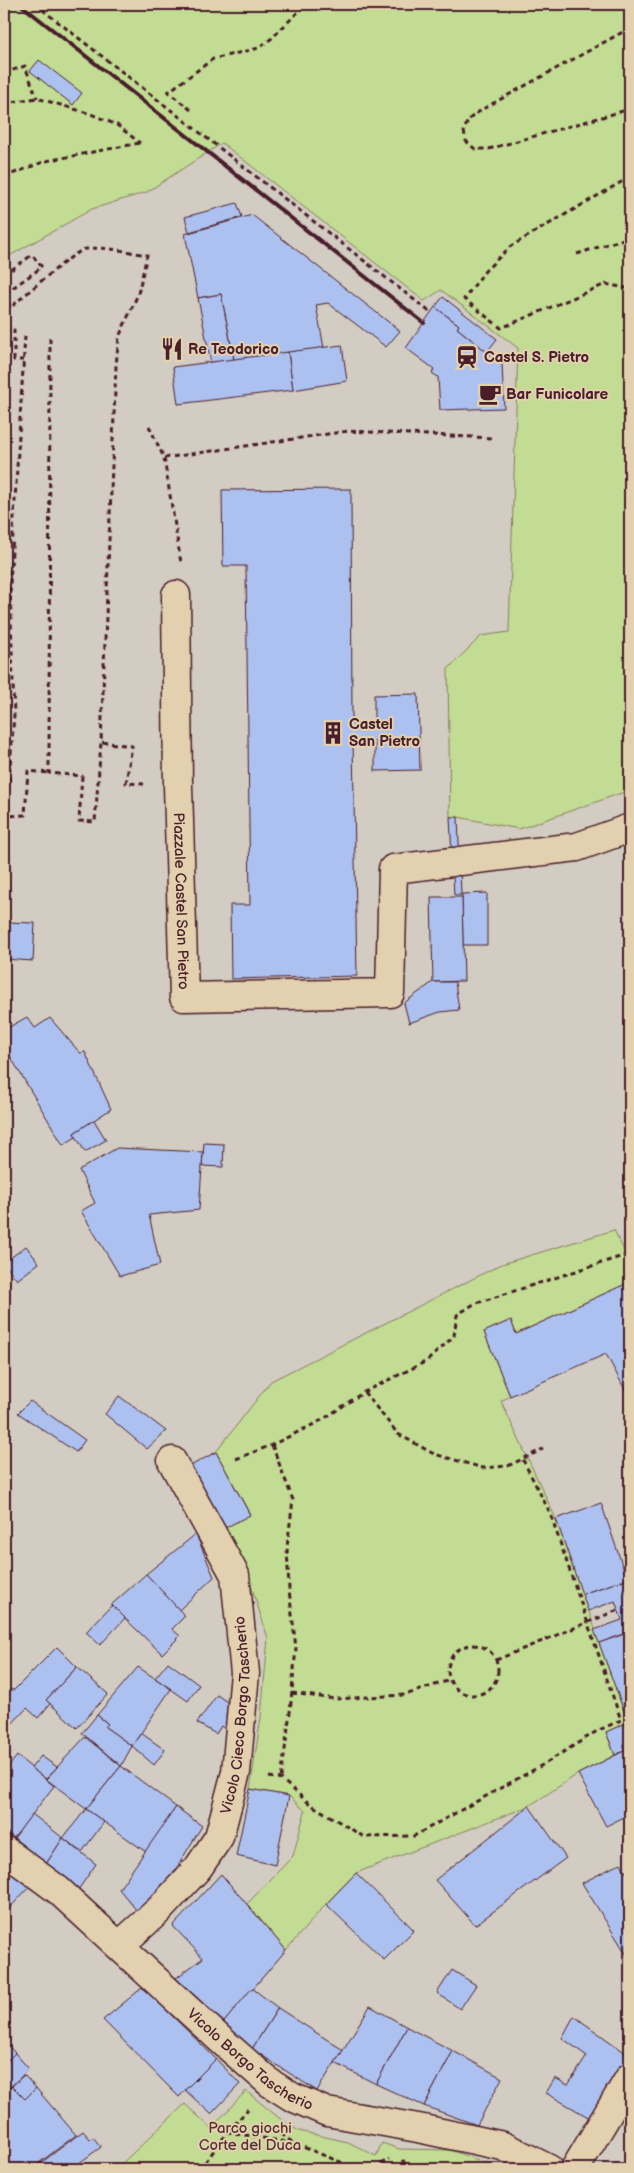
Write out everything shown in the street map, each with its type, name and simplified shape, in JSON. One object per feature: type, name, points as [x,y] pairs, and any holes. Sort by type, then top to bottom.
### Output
[{"type":"street","name":"Piazzale Castel San Pietro","points":[[176,596],[178,786],[184,997],[390,993],[393,869],[577,847],[630,828]]},
{"type":"street","name":"Vicolo Cieco Borgo Tascherio","points":[[120,1945],[159,1910],[198,1868],[214,1845],[219,1837],[236,1772],[244,1672],[235,1575],[172,1461]]},
{"type":"street","name":"Vicolo Borgo Tascherio","points":[[4,1850],[58,1890],[120,1945],[222,2041],[270,2083],[292,2097],[327,2112],[418,2128],[503,2146],[549,2169]]},
{"type":"street","points":[[575,2169],[630,2077]]},
{"type":"path","points":[[35,4],[431,313]]},
{"type":"path","points":[[191,110],[168,92],[213,59],[259,48],[272,38],[306,4]]},
{"type":"path","points":[[630,28],[480,110],[468,120],[464,131],[466,141],[475,149],[489,149],[630,109]]},
{"type":"path","points":[[4,73],[26,66],[37,98]]},
{"type":"path","points":[[4,103],[37,98],[91,114],[117,125],[140,143],[46,161],[4,177]]},
{"type":"path","points":[[630,176],[512,246],[485,271],[464,299],[501,328],[606,284],[630,289]]},
{"type":"path","points":[[577,254],[630,237]]},
{"type":"path","points":[[4,276],[32,255],[42,267],[4,294],[10,308],[52,272],[84,249],[118,250],[147,255],[138,294],[119,337],[116,365],[101,742],[95,822],[79,821],[82,776],[28,771],[25,815],[6,816],[14,716],[10,582],[25,336]]},
{"type":"path","points":[[4,331],[14,330],[14,360],[23,360]]},
{"type":"path","points":[[49,774],[50,338]]},
{"type":"path","points":[[149,426],[164,458],[184,577],[176,596]]},
{"type":"path","points":[[164,458],[348,431],[492,438]]},
{"type":"path","points":[[101,742],[132,746]]},
{"type":"path","points":[[236,1459],[272,1445],[322,1420],[364,1392],[426,1361],[454,1336],[457,1316],[474,1304],[626,1255]]},
{"type":"path","points":[[364,1392],[398,1434],[434,1454],[483,1468],[508,1466],[543,1449]]},
{"type":"path","points":[[272,1445],[293,1500],[287,1547],[289,1590],[296,1648],[281,1779]]},
{"type":"path","points":[[236,1772],[281,1779],[310,1804],[364,1837],[414,1836],[546,1763],[596,1731],[621,1720],[550,1513],[523,1460]]},
{"type":"path","points":[[496,1660],[618,1610]]},
{"type":"path","points":[[472,1645],[482,1646],[496,1660],[498,1670],[496,1679],[491,1687],[483,1693],[473,1695],[464,1693],[455,1688],[450,1680],[447,1671],[449,1661],[454,1652],[463,1647],[472,1645]]},
{"type":"path","points":[[292,1692],[335,1699],[405,1695],[450,1680]]},
{"type":"path","points":[[200,2169],[249,2108]]},
{"type":"path","points":[[228,2132],[292,2143]]},
{"type":"path","points":[[373,2169],[392,2157]]},
{"type":"green space","points":[[4,4],[630,4],[630,790],[519,829],[450,817],[448,669],[481,636],[509,632],[518,348],[441,290],[424,301],[222,143],[147,192],[92,209],[4,259]]},
{"type":"green space","points":[[614,1230],[630,1263],[630,1282],[516,1334],[511,1320],[484,1332],[510,1396],[501,1401],[556,1519],[628,1722],[606,1732],[615,1755],[578,1774],[529,1806],[356,1873],[286,1950],[247,1904],[293,1856],[305,1811],[289,1796],[250,1789],[261,1717],[268,1638],[250,1582],[219,1531],[250,1514],[216,1452],[271,1381],[502,1264]]},
{"type":"green space","name":"Parco giochi Corte del Duca","points":[[246,2091],[284,2122],[299,2131],[348,2142],[376,2156],[382,2143],[399,2149],[450,2150],[503,2169],[116,2169],[185,2104],[211,2128]]},
{"type":"building","points":[[39,60],[82,93],[73,105],[30,71]]},
{"type":"building","points":[[237,203],[242,217],[189,232],[185,217]]},
{"type":"building","points":[[252,215],[400,331],[386,347],[328,303],[316,305],[324,348],[234,360],[221,294],[198,298],[185,234]]},
{"type":"building","points":[[221,294],[234,360],[211,363],[198,298]]},
{"type":"building","points":[[443,297],[497,339],[487,352],[457,328],[459,325],[435,307]]},
{"type":"building","points":[[435,307],[459,325],[457,328],[502,364],[504,408],[440,410],[438,377],[432,373],[434,369],[406,348]]},
{"type":"building","points":[[342,345],[347,381],[293,390],[288,352]]},
{"type":"building","points":[[288,352],[293,390],[178,404],[173,367]]},
{"type":"building","name":"Castel San Pietro","points":[[351,489],[352,724],[374,724],[374,695],[418,694],[420,770],[375,771],[375,741],[353,741],[357,976],[231,979],[230,905],[250,905],[246,566],[223,566],[222,490]]},
{"type":"building","points":[[450,817],[458,817],[461,895],[454,895]]},
{"type":"building","points":[[487,893],[487,945],[463,945],[462,894]]},
{"type":"building","points":[[431,897],[462,897],[464,981],[433,982]]},
{"type":"building","points":[[4,922],[35,923],[33,961],[4,959]]},
{"type":"building","points":[[433,982],[455,982],[459,1010],[440,1012],[409,1023],[404,1003]]},
{"type":"building","points":[[27,1017],[35,1028],[50,1018],[80,1053],[85,1052],[111,1109],[74,1133],[76,1137],[63,1145],[4,1046],[4,1030]]},
{"type":"building","points":[[94,1120],[106,1140],[85,1152],[74,1133]]},
{"type":"building","points":[[204,1143],[224,1144],[223,1167],[202,1166]]},
{"type":"building","points":[[117,1148],[203,1152],[199,1210],[149,1215],[160,1265],[120,1276],[81,1211],[95,1203],[79,1170]]},
{"type":"building","points":[[26,1246],[39,1263],[17,1280],[4,1263]]},
{"type":"building","points":[[630,1282],[630,1399],[606,1354],[510,1396],[484,1332],[511,1320],[516,1334]]},
{"type":"building","points":[[119,1396],[166,1431],[147,1449],[105,1414]]},
{"type":"building","points":[[30,1401],[85,1440],[76,1452],[18,1413]]},
{"type":"building","points":[[216,1452],[250,1515],[219,1531],[185,1469]]},
{"type":"building","points":[[601,1503],[627,1579],[582,1594],[556,1519]]},
{"type":"building","points":[[196,1534],[214,1577],[179,1610],[146,1574]]},
{"type":"building","points":[[146,1574],[185,1616],[172,1629],[180,1636],[162,1654],[111,1605]]},
{"type":"building","points":[[627,1579],[630,1586],[630,1632],[599,1643],[594,1630],[622,1620],[615,1601],[588,1611],[582,1594]]},
{"type":"building","points":[[112,1605],[125,1618],[100,1645],[86,1632]]},
{"type":"building","points":[[630,1632],[630,1748],[615,1755],[606,1732],[628,1722],[599,1643]]},
{"type":"building","points":[[57,1647],[77,1667],[46,1700],[50,1704],[38,1718],[27,1708],[4,1732],[4,1689],[14,1690]]},
{"type":"building","points":[[168,1662],[199,1685],[188,1701],[155,1678]]},
{"type":"building","points":[[77,1667],[108,1694],[77,1728],[46,1700]]},
{"type":"building","points":[[138,1667],[171,1689],[132,1746],[105,1727],[108,1724],[97,1715]]},
{"type":"building","points":[[217,1695],[230,1704],[225,1729],[221,1726],[216,1734],[197,1723]]},
{"type":"building","points":[[97,1715],[108,1724],[105,1727],[132,1746],[121,1766],[82,1733]]},
{"type":"building","points":[[141,1733],[165,1750],[154,1765],[132,1746]]},
{"type":"building","points":[[85,1737],[121,1766],[86,1809],[46,1779]]},
{"type":"building","points":[[630,1748],[630,1814],[606,1826],[578,1774]]},
{"type":"building","points":[[17,1756],[54,1786],[14,1838],[4,1830],[4,1772]]},
{"type":"building","points":[[41,1756],[57,1767],[46,1779],[31,1768]]},
{"type":"building","points":[[121,1766],[176,1807],[146,1852],[86,1809]]},
{"type":"building","points":[[250,1789],[289,1796],[275,1865],[236,1856]]},
{"type":"building","points":[[529,1806],[566,1858],[475,1925],[435,1880]]},
{"type":"building","points":[[176,1807],[202,1826],[174,1872],[138,1912],[119,1889]]},
{"type":"building","points":[[86,1809],[104,1822],[82,1852],[63,1838]]},
{"type":"building","points":[[32,1814],[63,1838],[46,1864],[14,1838]]},
{"type":"building","points":[[63,1838],[96,1864],[78,1890],[46,1864]]},
{"type":"building","points":[[621,1863],[630,1880],[630,1960],[582,1883]]},
{"type":"building","points":[[4,1864],[30,1886],[4,1914]]},
{"type":"building","points":[[356,1873],[414,1930],[384,1960],[326,1904]]},
{"type":"building","points":[[221,1874],[286,1950],[220,2027],[172,1981],[203,1958],[173,1926]]},
{"type":"building","points":[[452,1970],[476,1985],[460,2009],[437,1993]]},
{"type":"building","points":[[143,1987],[216,2059],[179,2097],[103,2020]]},
{"type":"building","points":[[252,1988],[278,2008],[252,2049],[220,2027]]},
{"type":"building","points":[[370,2006],[407,2027],[376,2084],[335,2063]]},
{"type":"building","points":[[278,2008],[343,2050],[317,2091],[252,2049]]},
{"type":"building","points":[[574,2016],[630,2056],[590,2118],[546,2093],[555,2078],[568,2085],[587,2056],[562,2038]]},
{"type":"building","points":[[407,2027],[453,2051],[424,2106],[376,2084]]},
{"type":"building","points":[[4,2041],[15,2053],[4,2064]]},
{"type":"building","points":[[453,2051],[502,2078],[477,2125],[424,2106]]},
{"type":"building","points":[[15,2053],[29,2069],[4,2093],[4,2064]]},
{"type":"building","points":[[216,2059],[240,2084],[211,2114],[185,2090]]},
{"type":"building","points":[[24,2075],[36,2088],[25,2099],[12,2086]]},
{"type":"building","points":[[12,2086],[25,2099],[36,2088],[76,2135],[31,2169],[4,2169],[4,2093]]},
{"type":"building","points":[[83,2131],[90,2139],[93,2137],[101,2147],[71,2169],[33,2169]]},
{"type":"railway","points":[[20,4],[424,323]]},
{"type":"place","name":"Re Teodorico","points":[[172,349]]},
{"type":"place","name":"Castel S. Pietro","points":[[467,357]]},
{"type":"place","name":"Bar Funicolare","points":[[490,394]]},
{"type":"place","name":"Castel San Pietro","points":[[333,733]]}]
